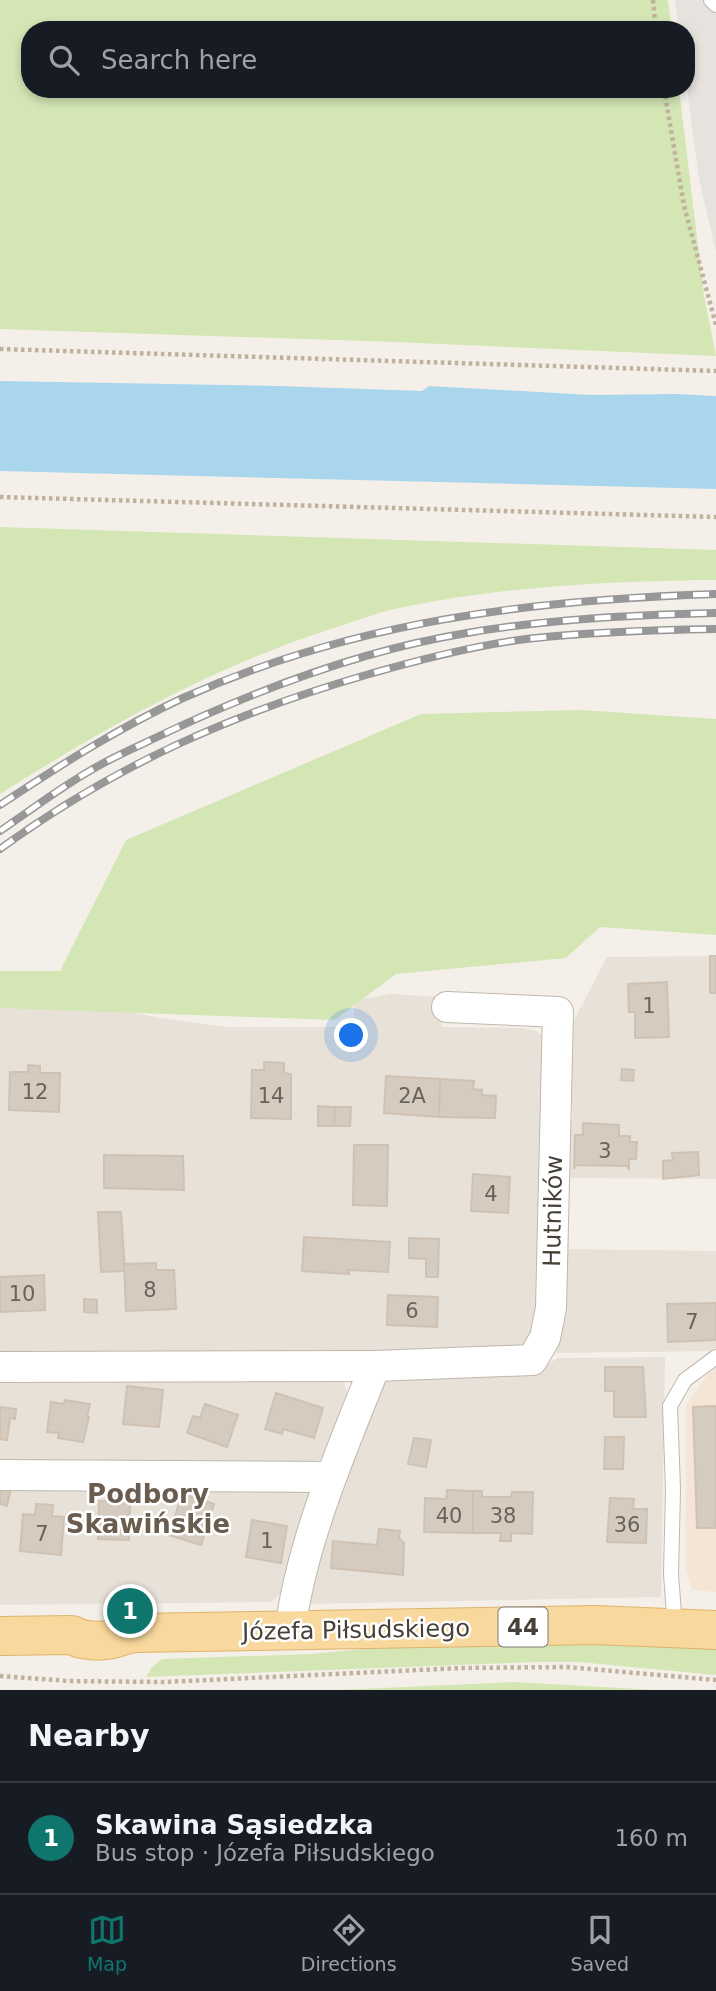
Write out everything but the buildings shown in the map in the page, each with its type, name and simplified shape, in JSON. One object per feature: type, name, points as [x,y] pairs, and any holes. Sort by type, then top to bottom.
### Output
[{"type":"main road","name":"Józefa Piłsudskiego","points":[[0,1636],[72,1635],[81,1629],[111,1628],[121,1634],[596,1625],[716,1630]]},
{"type":"street","name":"Hutników","points":[[0,1367],[375,1366],[532,1360],[545,1338],[551,1308],[558,1012],[447,1007]]},
{"type":"street","points":[[290,1631],[294,1595],[331,1477],[375,1366]]},
{"type":"street","points":[[0,1475],[331,1477]]},
{"type":"lane","points":[[711,0],[716,5]]},
{"type":"lane","points":[[675,1628],[671,1574],[673,1489],[670,1406],[685,1380],[716,1357]]},
{"type":"path","points":[[653,0],[655,21]]},
{"type":"path","points":[[666,98],[684,206],[716,325]]},
{"type":"path","points":[[0,349],[716,371]]},
{"type":"path","points":[[0,497],[716,517]]},
{"type":"path","points":[[0,1676],[68,1681],[165,1682],[461,1668],[567,1667],[716,1679]]},
{"type":"shaded area","points":[[675,0],[716,0],[716,252],[699,179],[688,98],[695,98],[695,21],[678,21]]},
{"type":"shaded area","points":[[716,956],[716,1179],[562,1178],[562,1131],[573,1119],[569,1050],[574,1020],[607,957]]},
{"type":"shaded area","points":[[0,992],[30,993],[161,1018],[227,1027],[354,1027],[354,1006],[357,1000],[391,994],[441,997],[441,1027],[524,1028],[536,1031],[543,1037],[543,1328],[516,1353],[0,1358]]},
{"type":"shaded area","points":[[561,1249],[716,1251],[716,1351],[557,1353]]},
{"type":"shaded area","points":[[665,1357],[661,1597],[308,1604],[306,1589],[383,1385],[401,1368],[543,1367],[558,1358]]},
{"type":"shaded area","points":[[716,1367],[716,1592],[692,1590],[685,1565],[686,1406],[712,1368]]},
{"type":"shaded area","points":[[0,1373],[342,1376],[350,1401],[336,1451],[307,1466],[0,1465]]},
{"type":"shaded area","points":[[0,1480],[305,1484],[319,1497],[284,1590],[272,1602],[0,1605]]},
{"type":"green space","points":[[0,0],[668,0],[671,21],[21,21],[21,98],[680,98],[704,295],[716,356],[0,329]]},
{"type":"green space","points":[[0,527],[716,550],[716,580],[598,583],[520,589],[442,600],[378,613],[248,660],[163,699],[81,744],[0,794]]},
{"type":"green space","points":[[581,710],[716,719],[716,935],[600,927],[566,958],[396,974],[335,1020],[0,1008],[0,971],[60,971],[126,840],[421,714]]},
{"type":"green space","points":[[455,1640],[716,1644],[716,1675],[579,1662],[537,1662],[146,1677],[152,1667],[162,1659],[312,1654]]},
{"type":"green space","points":[[516,1682],[656,1690],[337,1690]]},
{"type":"water","points":[[0,381],[422,391],[429,386],[592,395],[716,396],[716,489],[0,471]]},
{"type":"railway","points":[[0,805],[89,748],[183,698],[313,650],[444,619],[511,609],[716,594]]},
{"type":"railway","points":[[0,831],[69,783],[116,757],[229,705],[347,662],[387,650],[498,628],[591,618],[716,613]]},
{"type":"railway","points":[[0,849],[86,792],[130,768],[221,725],[316,690],[425,659],[505,642],[597,633],[716,629]]},
{"type":"place","name":"Skawina Sąsiedzka","points":[[130,1611]]},
{"type":"district","name":"Podbory Skawińskie","points":[[148,1509]]}]
